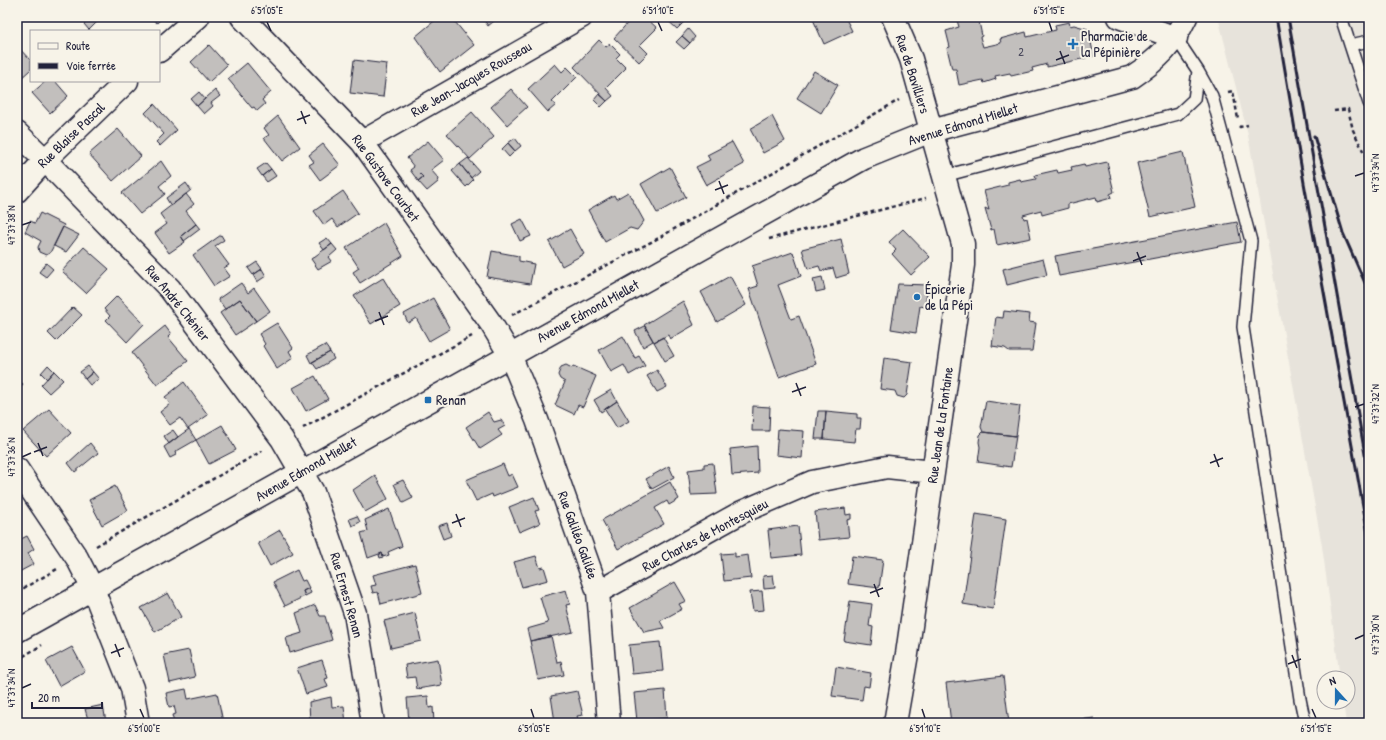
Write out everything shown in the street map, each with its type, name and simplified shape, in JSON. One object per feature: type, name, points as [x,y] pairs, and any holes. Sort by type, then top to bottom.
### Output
[{"type":"street","points":[[160,50],[198,17]]},
{"type":"street","name":"Rue Gustave Courbet","points":[[242,17],[362,142],[492,326],[510,355]]},
{"type":"street","name":"Rue Jean-Jacques Rousseau","points":[[362,142],[581,17]]},
{"type":"street","name":"Rue de Bavilliers","points":[[893,17],[911,59],[931,131]]},
{"type":"street","points":[[1119,17],[1176,38]]},
{"type":"street","name":"Avenue Edmond Miellet","points":[[17,631],[864,158],[931,131],[1132,77],[1154,63],[1176,38],[1186,17]]},
{"type":"street","name":"Rue Blaise Pascal","points":[[17,191],[45,160],[126,82]]},
{"type":"street","name":"Rue Jean de La Fontaine","points":[[895,723],[907,654],[964,265],[963,244],[931,131]]},
{"type":"street","name":"Rue André Chénier","points":[[17,134],[45,160],[170,289],[282,439],[302,472]]},
{"type":"street","name":"Rue Galiléo Galilée","points":[[510,355],[537,420],[598,592],[609,723]]},
{"type":"street","name":"Rue Charles de Montesquieu","points":[[598,592],[742,512],[812,482],[887,467],[933,472]]},
{"type":"street","points":[[17,469],[76,558],[93,589],[132,688],[138,723]]},
{"type":"street","name":"Rue Ernest Renan","points":[[302,472],[313,492],[336,553],[355,613],[373,723]]},
{"type":"lane","points":[[1341,17],[1369,102]]},
{"type":"lane","points":[[1176,38],[1198,71],[1212,96],[1251,241],[1243,326],[1300,699],[1305,723]]},
{"type":"lane","points":[[1350,45],[1369,41]]},
{"type":"lane","points":[[946,184],[1178,114],[1194,99],[1198,71]]},
{"type":"path","points":[[17,592],[282,439],[655,240],[889,106],[920,90]]},
{"type":"path","points":[[1334,111],[1348,109],[1353,130],[1369,163]]},
{"type":"path","points":[[764,240],[946,184]]},
{"type":"path","points":[[17,660],[43,645]]},
{"type":"shaded area","points":[[1218,17],[1369,17],[1369,723],[1346,723],[1344,710],[1356,710],[1356,670],[1339,670],[1322,546],[1248,135]]},
{"type":"building","points":[[91,17],[97,22],[89,30],[84,24]]},
{"type":"building","points":[[150,17],[163,17],[157,23]]},
{"type":"building","points":[[439,17],[451,17],[474,45],[440,72],[415,37]]},
{"type":"building","points":[[482,17],[499,17],[488,26]]},
{"type":"building","points":[[633,17],[645,17],[657,28],[640,45],[648,53],[639,62],[614,38]]},
{"type":"building","points":[[664,17],[680,17],[685,21],[677,29]]},
{"type":"building","points":[[812,17],[845,17],[852,31],[824,44]]},
{"type":"building","points":[[956,17],[978,17],[982,36],[980,37],[983,47],[1001,43],[1000,39],[1026,32],[1027,37],[1056,30],[1055,25],[1069,22],[1070,26],[1074,25],[1088,29],[1094,56],[1047,67],[1047,64],[1032,68],[1033,71],[1011,76],[1010,73],[995,76],[996,79],[984,83],[983,80],[959,85],[956,69],[952,69],[947,48],[950,47],[946,31],[959,27]]},
{"type":"building","points":[[688,29],[695,37],[690,43],[682,36]]},
{"type":"building","points":[[682,36],[690,43],[684,49],[676,42]]},
{"type":"building","points":[[599,40],[606,47],[610,44],[620,54],[616,58],[626,68],[606,88],[613,96],[607,101],[574,67]]},
{"type":"building","points":[[209,45],[227,65],[209,82],[191,62]]},
{"type":"building","points":[[17,46],[30,60],[30,70],[17,82]]},
{"type":"building","points":[[354,60],[387,64],[383,97],[350,93]]},
{"type":"building","points":[[247,63],[271,92],[262,100],[265,104],[257,111],[254,107],[252,108],[228,79]]},
{"type":"building","points":[[555,64],[562,72],[567,67],[577,77],[552,102],[556,105],[548,112],[528,89]]},
{"type":"building","points":[[814,71],[838,85],[821,113],[797,98]]},
{"type":"building","points":[[45,82],[56,82],[68,96],[50,113],[32,93]]},
{"type":"building","points":[[511,89],[527,107],[507,125],[491,107]]},
{"type":"building","points":[[215,90],[220,96],[211,103],[213,106],[204,114],[197,106]]},
{"type":"building","points":[[199,92],[205,99],[197,106],[191,99]]},
{"type":"building","points":[[599,94],[607,101],[601,107],[594,100]]},
{"type":"building","points":[[154,104],[177,130],[160,146],[156,142],[164,134],[145,113]]},
{"type":"building","points":[[472,112],[494,137],[470,159],[447,134]]},
{"type":"building","points":[[278,116],[300,147],[282,161],[264,138],[269,135],[264,128]]},
{"type":"building","points":[[772,116],[785,141],[763,153],[750,129]]},
{"type":"building","points":[[118,129],[141,156],[113,181],[89,154]]},
{"type":"building","points":[[515,138],[521,146],[515,151],[508,143]]},
{"type":"building","points":[[428,141],[444,160],[431,170],[439,179],[438,182],[427,191],[418,181],[423,177],[420,174],[416,178],[410,170],[414,167],[407,158]]},
{"type":"building","points":[[732,142],[744,164],[706,185],[696,167],[710,160],[707,155]]},
{"type":"building","points":[[508,143],[515,151],[509,157],[502,149]]},
{"type":"building","points":[[323,144],[340,165],[320,180],[309,165],[314,162],[309,155]]},
{"type":"building","points":[[1183,152],[1195,207],[1150,217],[1137,163]]},
{"type":"building","points":[[468,158],[479,171],[471,178],[460,164]]},
{"type":"building","points":[[161,161],[171,176],[159,186],[165,194],[140,214],[122,193]]},
{"type":"building","points":[[1107,162],[1114,192],[1110,194],[1111,198],[1097,202],[1096,197],[1068,204],[1068,208],[1042,215],[1041,210],[1023,215],[1024,219],[1027,218],[1031,238],[997,245],[994,229],[991,230],[985,208],[989,210],[984,191],[1008,185],[1008,182],[1020,179],[1021,182],[1036,179],[1035,175],[1057,170],[1058,173],[1072,170],[1071,167],[1084,164],[1085,167]]},
{"type":"building","points":[[266,163],[271,169],[262,176],[257,169]]},
{"type":"building","points":[[460,164],[473,180],[466,187],[452,171]]},
{"type":"building","points":[[670,167],[686,197],[657,213],[641,184]]},
{"type":"building","points":[[271,169],[276,176],[267,182],[262,176]]},
{"type":"building","points":[[420,174],[423,177],[418,181],[416,178]]},
{"type":"building","points":[[186,183],[191,190],[171,206],[166,198]]},
{"type":"building","points":[[343,191],[358,213],[338,227],[332,219],[324,225],[314,211]]},
{"type":"building","points":[[628,192],[644,221],[637,230],[630,228],[605,242],[588,210],[614,195],[616,199]]},
{"type":"building","points":[[186,194],[194,204],[186,211],[196,224],[181,236],[185,242],[169,253],[155,233],[167,224],[160,214]]},
{"type":"building","points":[[40,213],[64,225],[50,253],[46,255],[39,252],[38,247],[41,241],[25,232],[30,221],[35,223]]},
{"type":"building","points":[[522,219],[531,236],[520,241],[512,224]]},
{"type":"building","points":[[1237,222],[1241,242],[1059,276],[1055,256]]},
{"type":"building","points":[[384,223],[403,256],[360,283],[353,272],[359,268],[346,248]]},
{"type":"building","points":[[196,224],[200,229],[184,241],[181,236]]},
{"type":"building","points":[[63,227],[79,235],[66,252],[54,246]]},
{"type":"building","points":[[570,229],[584,254],[562,266],[549,242]]},
{"type":"building","points":[[903,229],[930,257],[911,275],[892,254],[896,250],[889,242]]},
{"type":"building","points":[[221,235],[224,240],[215,246],[229,265],[224,268],[230,276],[214,286],[193,255]]},
{"type":"building","points":[[327,238],[332,244],[324,250],[319,243]]},
{"type":"building","points":[[841,239],[849,274],[836,278],[833,268],[821,271],[819,266],[808,269],[802,249]]},
{"type":"building","points":[[332,244],[337,250],[329,257],[332,261],[318,269],[311,259]]},
{"type":"building","points":[[84,247],[109,269],[86,293],[62,271]]},
{"type":"building","points":[[492,251],[519,256],[519,261],[534,264],[530,284],[487,277]]},
{"type":"building","points":[[793,252],[801,276],[778,285],[791,319],[799,316],[816,364],[779,377],[749,289],[758,286],[752,266]]},
{"type":"building","points":[[1043,259],[1047,275],[1007,285],[1003,269]]},
{"type":"building","points":[[257,262],[262,269],[253,275],[248,268]]},
{"type":"building","points":[[46,263],[53,269],[46,277],[39,272]]},
{"type":"building","points":[[262,269],[266,276],[257,282],[253,275]]},
{"type":"building","points":[[730,276],[746,305],[717,322],[701,292]]},
{"type":"building","points":[[822,277],[825,290],[816,292],[813,279]]},
{"type":"building","points":[[383,278],[400,306],[371,324],[354,296]]},
{"type":"building","points":[[241,283],[248,293],[254,288],[270,311],[256,321],[240,299],[225,309],[218,299]]},
{"type":"building","points":[[898,284],[928,285],[925,307],[920,306],[916,333],[891,329]]},
{"type":"building","points":[[117,296],[144,324],[127,342],[106,320],[110,316],[104,309]]},
{"type":"building","points":[[433,298],[450,329],[429,341],[416,318],[408,323],[404,314]]},
{"type":"building","points":[[240,299],[256,321],[235,335],[220,313]]},
{"type":"building","points":[[683,301],[694,325],[670,339],[668,335],[654,342],[644,325]]},
{"type":"building","points":[[73,307],[82,315],[56,341],[48,333]]},
{"type":"building","points":[[1004,311],[1030,314],[1029,322],[1036,323],[1032,351],[1009,351],[1005,348],[992,346],[996,317],[1003,318]]},
{"type":"building","points":[[277,323],[293,348],[289,351],[293,358],[277,369],[263,346],[265,344],[259,334]]},
{"type":"building","points":[[165,326],[171,334],[168,337],[188,361],[157,385],[132,353]]},
{"type":"building","points":[[645,326],[653,341],[643,347],[635,331]]},
{"type":"building","points":[[623,336],[635,358],[639,356],[645,366],[629,375],[624,365],[611,372],[599,350]]},
{"type":"building","points":[[663,337],[674,356],[665,361],[654,342]]},
{"type":"building","points":[[325,345],[330,352],[311,363],[307,355]]},
{"type":"building","points":[[330,352],[334,359],[317,369],[312,362]]},
{"type":"building","points":[[884,358],[912,362],[907,395],[904,398],[897,396],[895,391],[880,389]]},
{"type":"building","points":[[48,365],[54,371],[47,379],[41,373]]},
{"type":"building","points":[[566,365],[572,368],[573,366],[596,376],[583,407],[578,405],[574,414],[555,405],[565,382],[560,379],[558,375],[561,367]]},
{"type":"building","points":[[88,366],[93,372],[85,379],[80,372]]},
{"type":"building","points":[[657,370],[667,387],[657,392],[647,376]]},
{"type":"building","points":[[54,371],[63,380],[49,393],[41,385]]},
{"type":"building","points":[[93,372],[99,379],[90,385],[85,379]]},
{"type":"building","points":[[315,376],[328,399],[306,411],[293,388]]},
{"type":"building","points":[[17,379],[23,384],[17,391]]},
{"type":"building","points":[[184,382],[208,415],[188,429],[180,418],[170,425],[160,412],[170,404],[165,397]]},
{"type":"building","points":[[611,390],[617,401],[601,412],[594,400]]},
{"type":"building","points":[[617,401],[629,421],[617,428],[605,409]]},
{"type":"building","points":[[986,401],[1020,406],[1016,436],[983,432],[981,427]]},
{"type":"building","points":[[753,406],[770,407],[769,431],[752,431]]},
{"type":"building","points":[[49,409],[71,433],[46,456],[23,431]]},
{"type":"building","points":[[818,411],[826,411],[824,439],[815,439]]},
{"type":"building","points":[[826,411],[857,414],[857,418],[861,418],[860,429],[856,429],[854,442],[824,439]]},
{"type":"building","points":[[488,412],[494,422],[501,420],[505,426],[498,430],[502,435],[480,449],[466,427]]},
{"type":"building","points":[[222,425],[236,450],[209,464],[196,440]]},
{"type":"building","points":[[189,429],[196,440],[175,452],[176,455],[170,458],[164,447]]},
{"type":"building","points":[[778,429],[804,431],[802,458],[776,455]]},
{"type":"building","points":[[173,430],[178,437],[169,444],[164,436]]},
{"type":"building","points":[[983,432],[1016,436],[1011,467],[978,462],[980,435]]},
{"type":"building","points":[[90,443],[98,453],[75,472],[68,463]]},
{"type":"building","points":[[757,446],[758,473],[732,475],[730,449]]},
{"type":"building","points":[[713,463],[717,494],[691,495],[688,470],[704,468],[704,464]]},
{"type":"building","points":[[503,464],[508,476],[512,474],[518,487],[493,497],[492,494],[476,501],[466,480]]},
{"type":"building","points":[[669,466],[674,477],[652,489],[646,479]]},
{"type":"building","points":[[375,475],[388,499],[365,512],[353,490]]},
{"type":"building","points":[[403,480],[413,498],[403,503],[394,484]]},
{"type":"building","points":[[670,482],[679,499],[669,505],[667,501],[655,508],[664,524],[618,549],[602,520]]},
{"type":"building","points":[[115,486],[128,510],[102,525],[89,500]]},
{"type":"building","points":[[534,497],[539,510],[535,511],[540,523],[519,532],[509,507]]},
{"type":"building","points":[[845,508],[846,515],[851,514],[851,519],[847,520],[849,537],[818,540],[815,512]]},
{"type":"building","points":[[389,509],[402,546],[388,552],[389,555],[383,557],[382,553],[368,558],[361,533],[368,531],[365,520]]},
{"type":"building","points":[[976,514],[1006,519],[993,609],[963,604]]},
{"type":"building","points":[[357,516],[360,522],[352,526],[349,519]]},
{"type":"building","points":[[447,523],[451,536],[443,539],[438,526]]},
{"type":"building","points":[[798,526],[801,555],[771,558],[768,530]]},
{"type":"building","points":[[280,530],[293,553],[270,566],[258,543]]},
{"type":"building","points":[[27,536],[34,549],[28,553],[34,564],[17,573],[17,541]]},
{"type":"building","points":[[382,553],[383,557],[380,558],[379,555]]},
{"type":"building","points":[[735,553],[735,557],[748,555],[751,578],[724,581],[721,554]]},
{"type":"building","points":[[536,556],[540,568],[544,567],[548,580],[522,587],[514,562]]},
{"type":"building","points":[[852,556],[883,560],[879,588],[848,584]]},
{"type":"building","points":[[415,564],[422,593],[381,604],[378,592],[373,593],[371,586],[376,585],[373,575]]},
{"type":"building","points":[[297,570],[302,581],[305,580],[309,588],[303,591],[305,596],[285,606],[273,582]]},
{"type":"building","points":[[773,575],[775,588],[764,589],[763,576]]},
{"type":"building","points":[[675,582],[686,601],[679,604],[682,609],[660,621],[664,628],[644,632],[630,608]]},
{"type":"building","points":[[309,588],[311,593],[305,596],[303,591]]},
{"type":"building","points":[[566,590],[570,604],[566,605],[573,632],[530,641],[527,629],[548,623],[540,597]]},
{"type":"building","points":[[762,591],[764,610],[753,611],[750,592]]},
{"type":"building","points":[[168,593],[181,617],[155,632],[141,608]]},
{"type":"building","points":[[850,601],[872,604],[869,626],[873,627],[871,645],[844,641]]},
{"type":"building","points":[[315,605],[320,616],[325,616],[332,640],[290,653],[286,638],[302,633],[296,613]]},
{"type":"building","points":[[415,613],[421,641],[391,648],[384,621]]},
{"type":"building","points":[[551,636],[557,662],[561,661],[564,675],[538,680],[530,641]]},
{"type":"building","points":[[660,642],[663,671],[632,674],[629,645]]},
{"type":"building","points":[[72,647],[85,671],[59,686],[46,661]]},
{"type":"building","points":[[189,650],[195,677],[170,683],[164,655]]},
{"type":"building","points":[[438,659],[442,685],[417,689],[415,677],[407,678],[405,665]]},
{"type":"building","points":[[322,660],[328,678],[325,679],[328,687],[306,694],[297,668]]},
{"type":"building","points":[[836,667],[871,673],[869,687],[864,686],[862,700],[832,696]]},
{"type":"building","points":[[1003,676],[1009,723],[951,723],[946,683]]},
{"type":"building","points":[[186,689],[188,699],[217,693],[223,722],[174,723],[172,715],[176,714],[174,706],[169,707],[166,693]]},
{"type":"building","points":[[665,690],[667,718],[637,721],[634,693]]},
{"type":"building","points":[[577,691],[583,715],[577,716],[578,719],[568,720],[568,723],[550,723],[555,722],[551,696]]},
{"type":"building","points":[[428,696],[429,708],[433,707],[434,723],[407,723],[409,722],[407,698]]},
{"type":"building","points":[[331,697],[332,707],[344,706],[346,723],[310,723],[309,702]]},
{"type":"building","points":[[103,705],[106,722],[89,723],[85,709]]},
{"type":"building","points":[[1094,718],[1094,723],[1057,723]]},
{"type":"building","points":[[768,721],[768,723],[741,723]]},
{"type":"railway","points":[[1276,17],[1304,183],[1369,539]]},
{"type":"railway","points":[[1288,17],[1369,477]]},
{"type":"railway","points":[[1314,136],[1343,233],[1369,292]]},
{"type":"place","name":"Pharmacie de la Pépinière","points":[[1073,44]]},
{"type":"place","name":"Épicerie de la Pépi","points":[[917,297]]},
{"type":"place","name":"Renan","points":[[428,400]]}]
